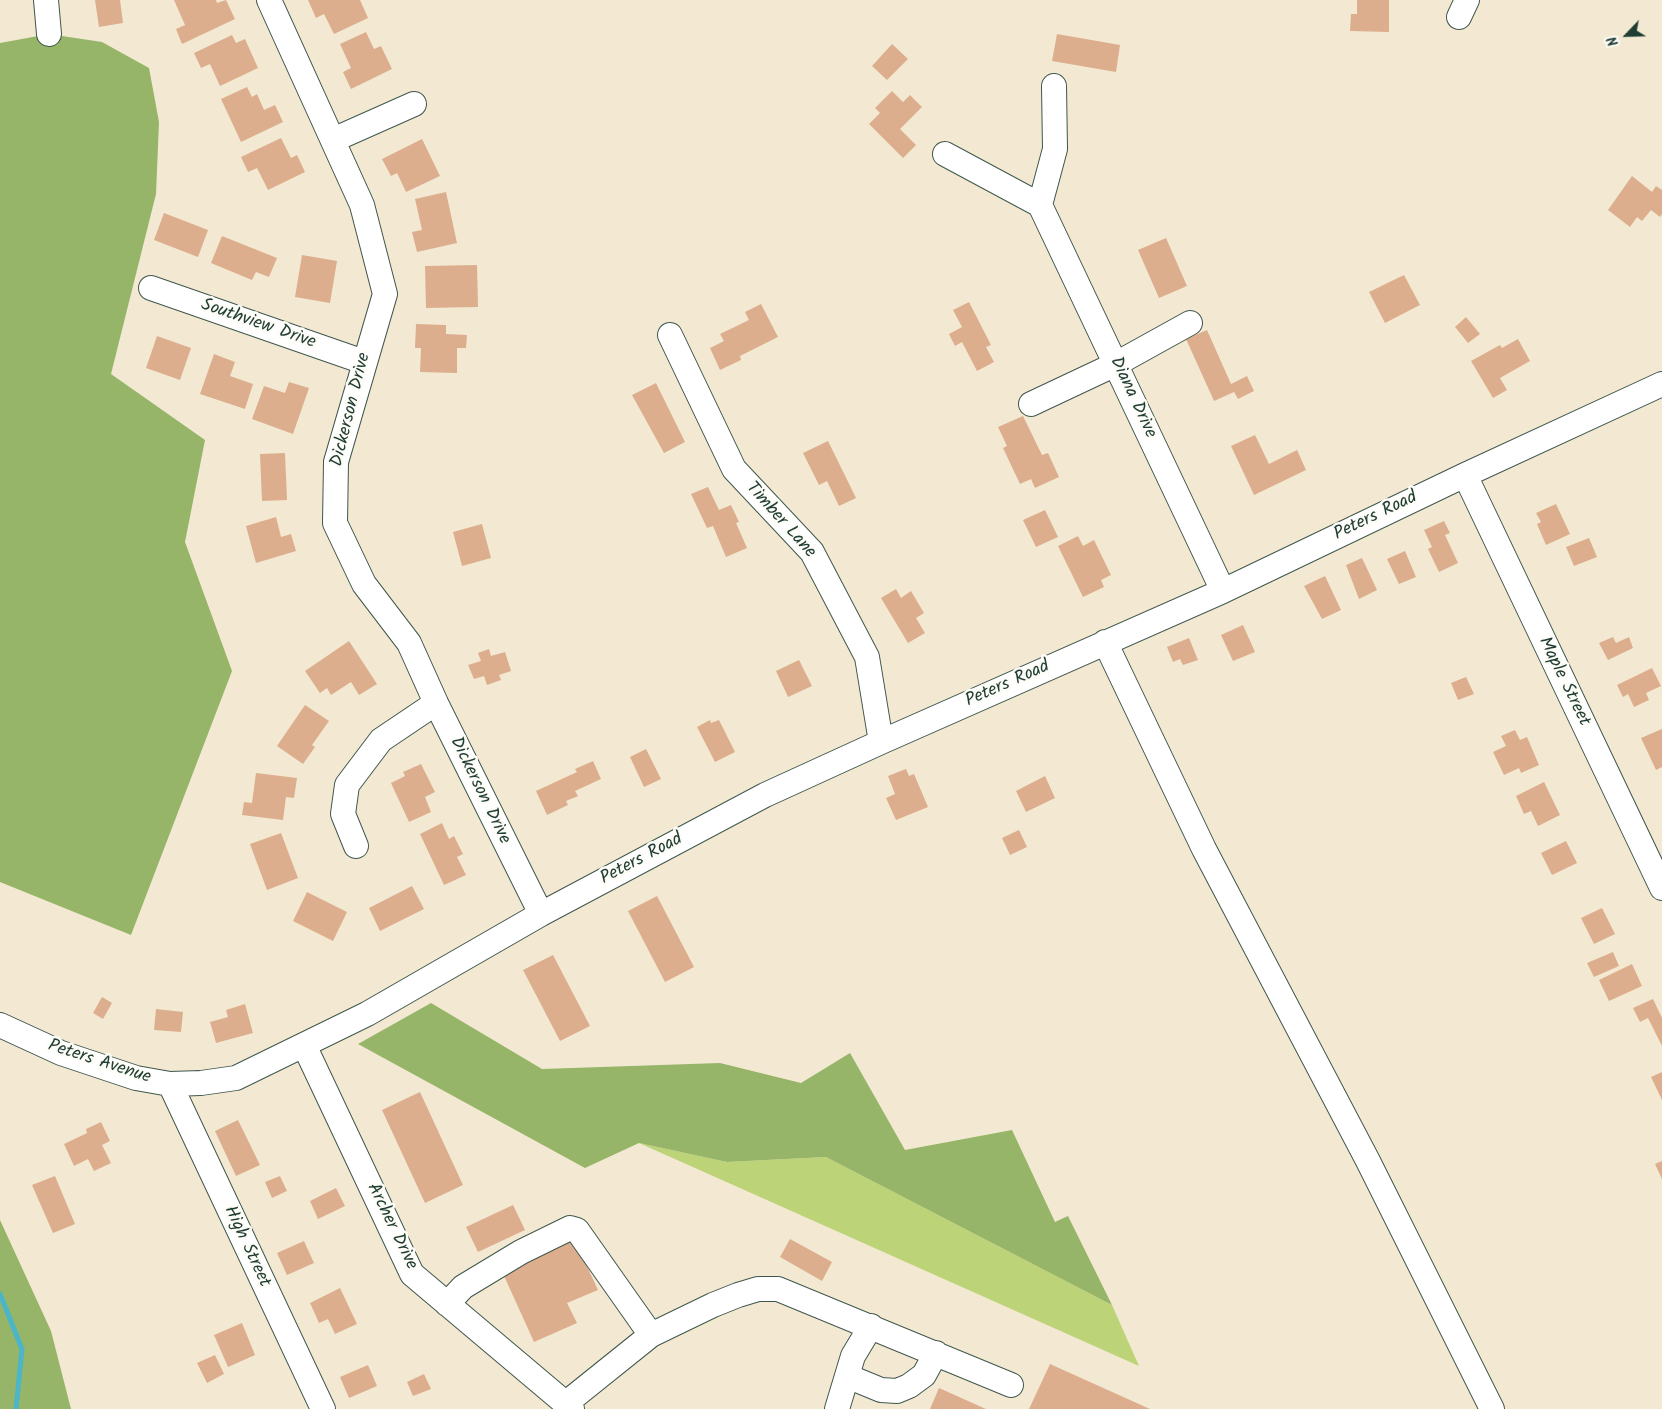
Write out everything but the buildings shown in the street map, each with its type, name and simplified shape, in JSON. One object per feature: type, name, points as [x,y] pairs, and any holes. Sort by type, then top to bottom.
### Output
[{"type":"street","points":[[46,0],[50,34]]},
{"type":"street","name":"Dickerson Drive","points":[[269,0],[362,205],[385,294],[336,462],[336,523],[364,584],[409,643],[436,703],[541,914]]},
{"type":"street","points":[[945,154],[1040,205],[1055,149],[1054,86]]},
{"type":"street","points":[[333,140],[414,104]]},
{"type":"street","name":"Diana Drive","points":[[1040,205],[1223,591]]},
{"type":"street","name":"Southview Drive","points":[[151,288],[364,362]]},
{"type":"street","points":[[1031,404],[1116,364],[1190,323]]},
{"type":"street","name":"Timber Lane","points":[[670,334],[734,470],[812,552],[867,656],[881,742]]},
{"type":"street","name":"Peters Road","points":[[367,1014],[541,914],[765,795],[1223,591],[1465,475],[1662,384]]},
{"type":"street","name":"Maple Street","points":[[1465,475],[1662,888]]},
{"type":"street","points":[[1106,642],[1204,849],[1368,1161],[1492,1409]]},
{"type":"street","points":[[356,846],[343,814],[347,785],[381,740],[436,703]]},
{"type":"street","name":"Peters Avenue","points":[[0,1025],[61,1053],[136,1078],[170,1084],[201,1083],[236,1078],[367,1014]]},
{"type":"street","name":"Archer Drive","points":[[304,1045],[412,1274],[569,1406]]},
{"type":"street","name":"High Street","points":[[170,1084],[323,1409]]},
{"type":"street","points":[[447,1304],[463,1287],[521,1252],[570,1228],[577,1230],[582,1235],[651,1336]]},
{"type":"street","points":[[569,1406],[651,1336],[713,1305],[758,1289],[778,1289],[1011,1384]]},
{"type":"street","points":[[837,1409],[853,1356],[871,1326]]},
{"type":"street","points":[[847,1376],[881,1390],[897,1391],[924,1375],[936,1353]]},
{"type":"green space","points":[[49,34],[102,42],[149,68],[159,122],[156,194],[111,374],[205,440],[185,542],[232,671],[131,935],[0,882],[0,43]]},
{"type":"green space","points":[[431,1003],[542,1069],[720,1063],[801,1083],[850,1053],[905,1150],[1012,1130],[1055,1222],[1068,1216],[1112,1305],[826,1157],[727,1162],[639,1143],[585,1168],[358,1044]]},
{"type":"green space","points":[[639,1143],[727,1162],[826,1157],[1112,1305],[1139,1366]]},
{"type":"green space","points":[[0,1220],[51,1331],[71,1409],[0,1409]]},
{"type":"waterway","points":[[0,1294],[22,1349],[16,1409]]}]
